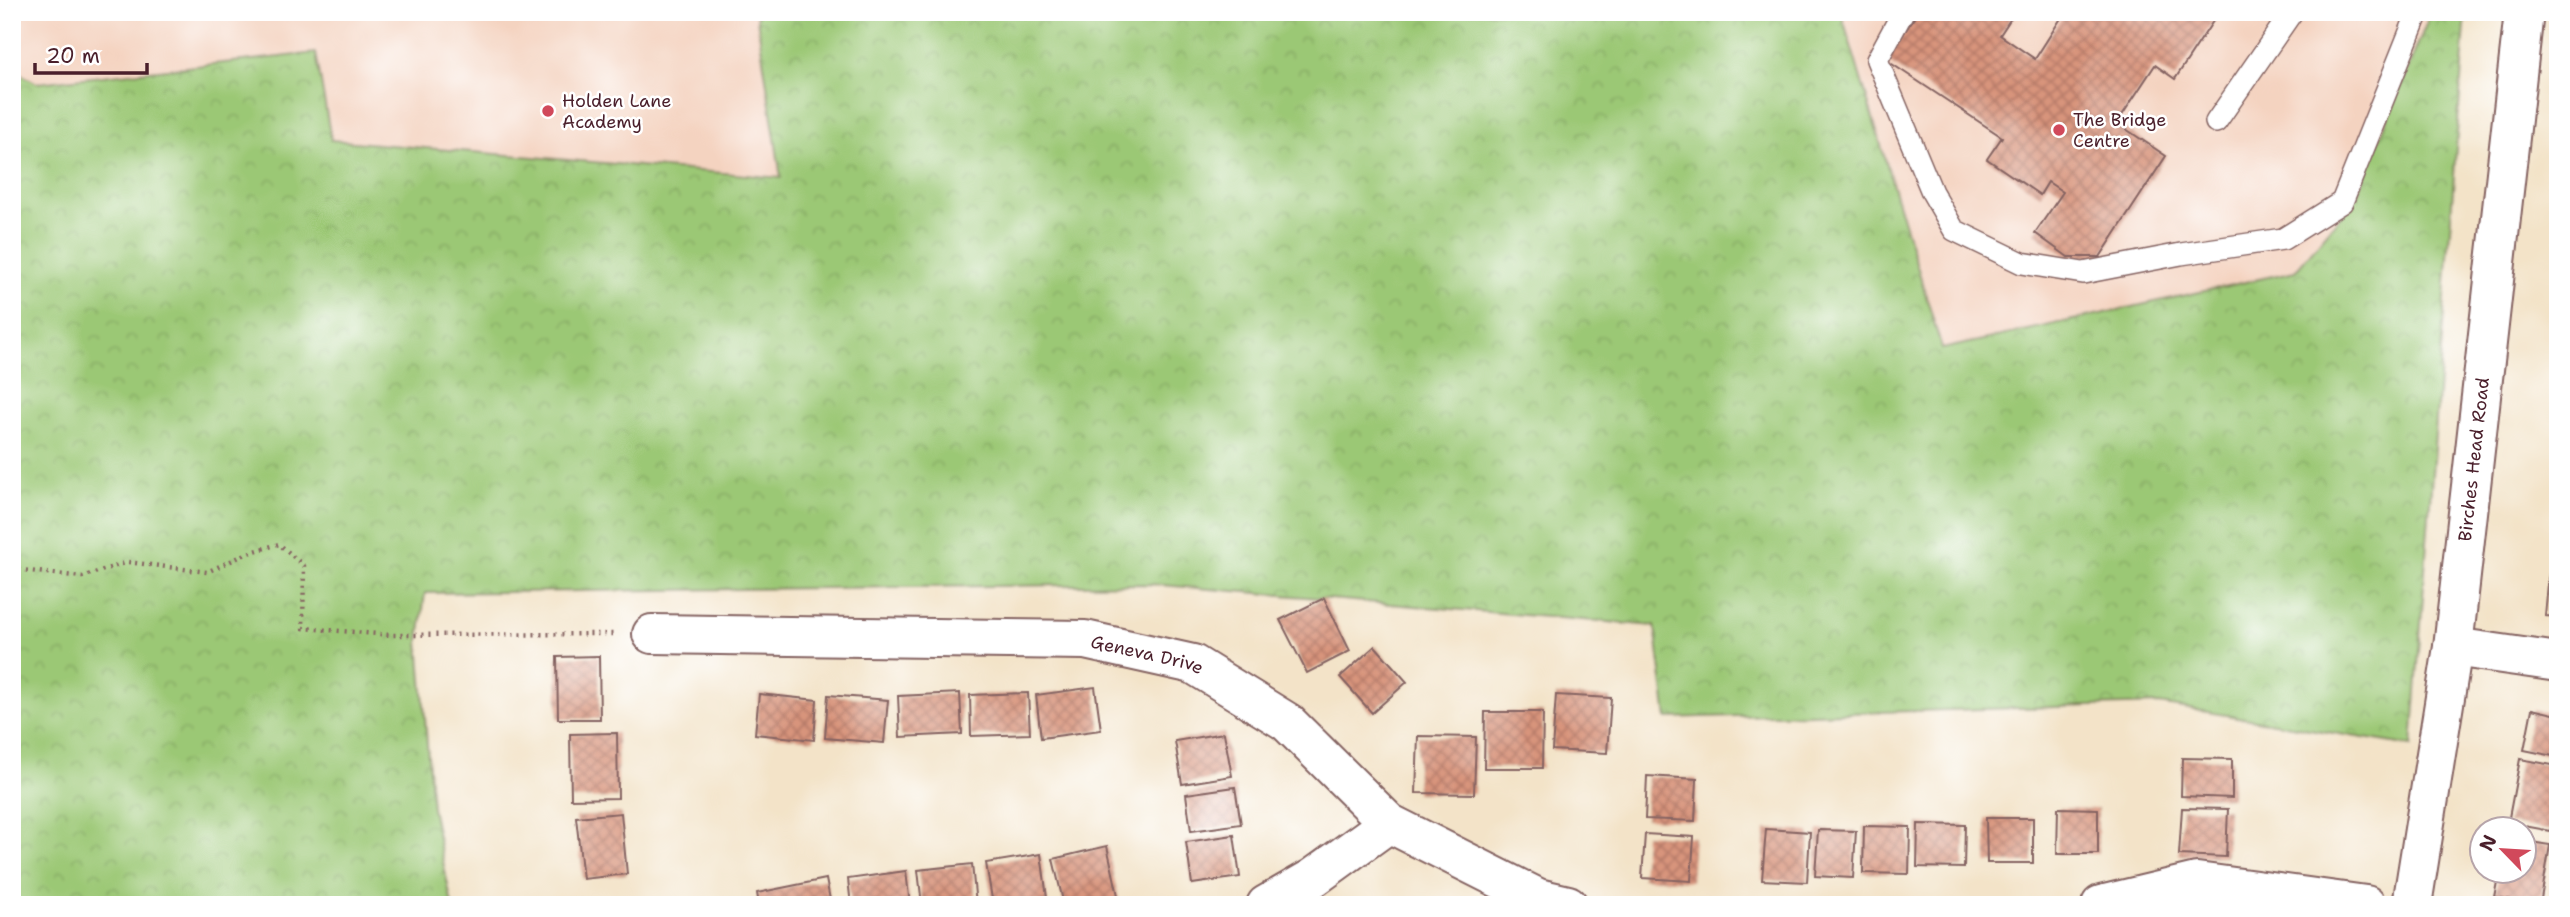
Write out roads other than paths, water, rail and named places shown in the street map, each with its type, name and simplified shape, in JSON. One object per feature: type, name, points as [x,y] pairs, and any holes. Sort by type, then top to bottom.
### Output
[{"type":"street","name":"Birches Head Road","points":[[2412,905],[2454,647],[2524,12]]},
{"type":"street","name":"Geneva Drive","points":[[652,634],[1084,640],[1193,664],[1287,722],[1389,823],[1538,898],[1568,905]]},
{"type":"street","points":[[2454,647],[2558,662]]},
{"type":"street","points":[[1266,905],[1313,878],[1389,823]]},
{"type":"street","points":[[2101,905],[2197,883],[2366,905]]},
{"type":"lane","points":[[1903,12],[1877,60],[1932,192],[1954,230],[2022,263],[2083,273],[2181,254],[2283,239],[2342,202],[2418,12]]},
{"type":"lane","points":[[2217,122],[2292,12]]},
{"type":"place","name":"Holden Lane Academy","points":[[548,111]]},
{"type":"place","name":"The Bridge Centre","points":[[2059,130]]}]
